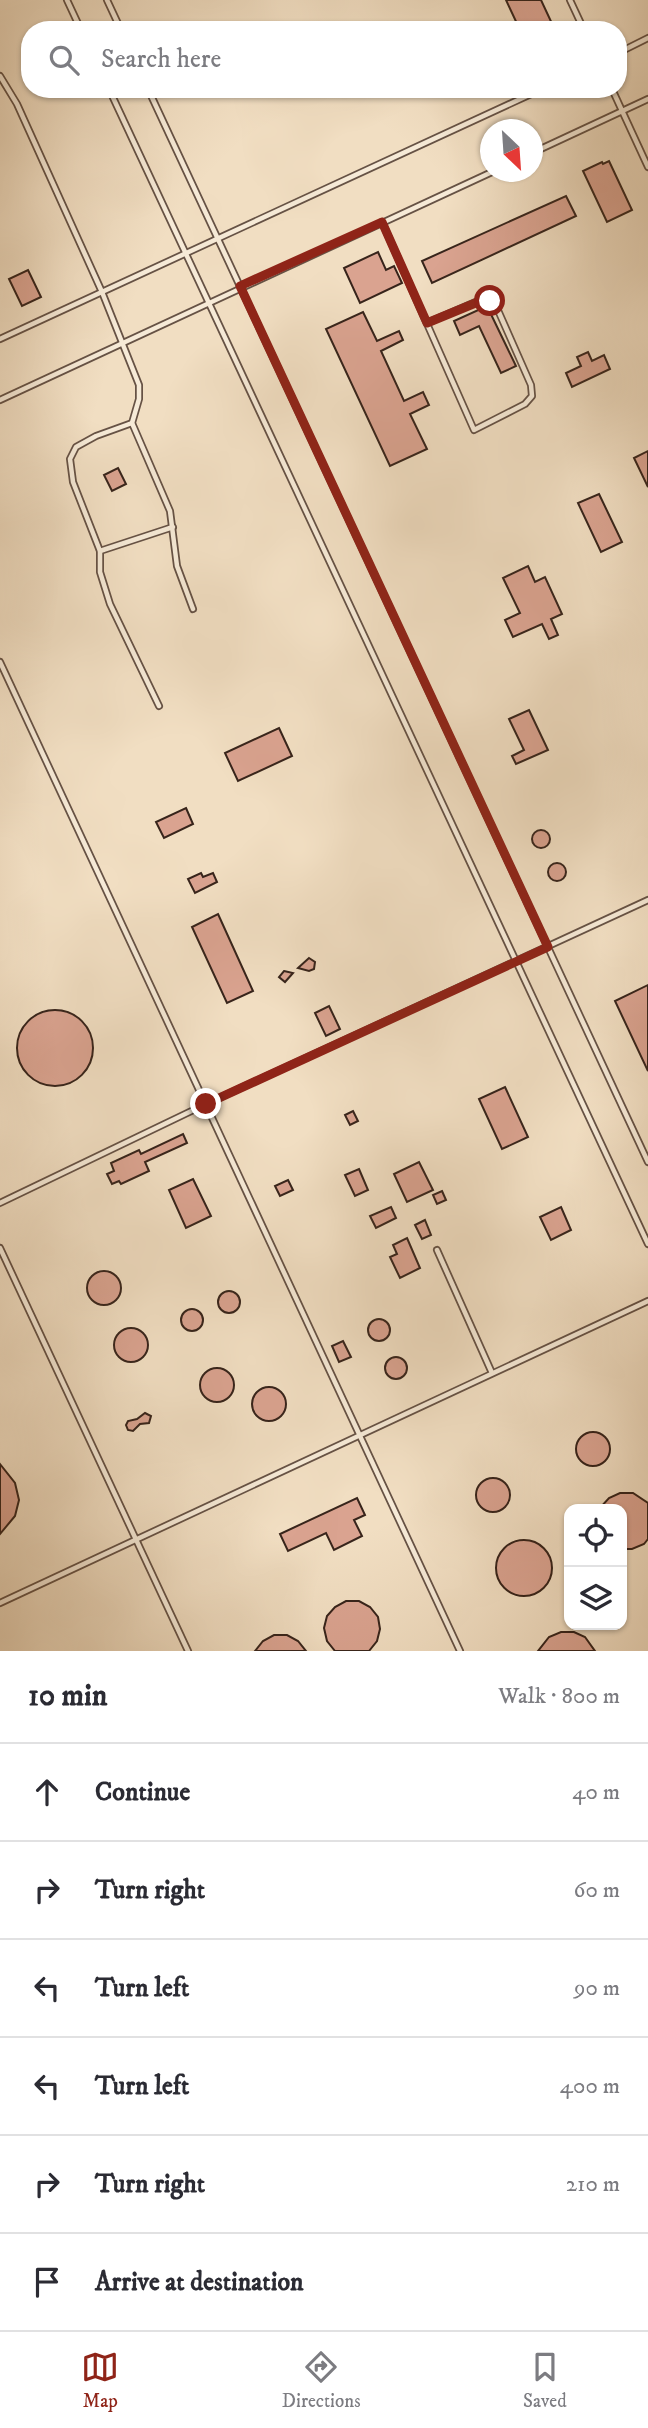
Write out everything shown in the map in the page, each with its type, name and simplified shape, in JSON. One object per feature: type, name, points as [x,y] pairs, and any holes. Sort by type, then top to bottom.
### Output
[{"type":"lane","points":[[67,0],[77,21]]},
{"type":"lane","points":[[107,0],[117,21]]},
{"type":"lane","points":[[570,0],[580,21]]},
{"type":"lane","points":[[627,48],[648,38]]},
{"type":"lane","points":[[0,76],[17,104],[102,292],[139,384],[139,399],[132,423],[170,511],[173,549],[193,609]]},
{"type":"lane","points":[[113,98],[648,1244]]},
{"type":"lane","points":[[152,98],[648,1162]]},
{"type":"lane","points":[[0,338],[523,98]]},
{"type":"lane","points":[[616,98],[648,167]]},
{"type":"lane","points":[[543,148],[648,99]]},
{"type":"lane","points":[[0,400],[240,286],[480,177]]},
{"type":"lane","points":[[382,222],[474,430],[525,404],[531,396],[531,385],[497,308],[490,301],[478,302],[427,323]]},
{"type":"lane","points":[[132,423],[96,436],[76,447],[70,460],[73,482],[100,551],[100,572],[110,604],[159,706]]},
{"type":"lane","points":[[100,551],[173,527]]},
{"type":"lane","points":[[0,662],[460,1651]]},
{"type":"lane","points":[[0,1203],[206,1104],[648,900]]},
{"type":"lane","points":[[0,1248],[188,1651]]},
{"type":"lane","points":[[438,1250],[492,1373]]},
{"type":"lane","points":[[0,1603],[134,1538],[648,1301]]},
{"type":"building","points":[[506,0],[541,0],[551,21],[516,21]]},
{"type":"building","points":[[609,161],[632,210],[607,222],[583,171]]},
{"type":"building","points":[[566,196],[576,216],[432,283],[422,261]]},
{"type":"building","points":[[378,252],[386,270],[394,266],[402,283],[360,303],[344,268]]},
{"type":"building","points":[[28,270],[41,297],[22,306],[9,279]]},
{"type":"building","points":[[487,306],[516,366],[501,373],[479,326],[460,335],[454,321]]},
{"type":"building","points":[[363,312],[377,341],[399,331],[403,340],[381,351],[404,401],[423,392],[429,405],[410,414],[427,449],[390,466],[326,329]]},
{"type":"building","points":[[588,352],[592,361],[604,355],[610,369],[572,387],[566,373],[581,366],[577,357]]},
{"type":"building","points":[[648,451],[648,487],[634,458]]},
{"type":"building","points":[[118,468],[126,484],[112,491],[104,475]]},
{"type":"building","points":[[599,494],[622,542],[601,552],[578,503]]},
{"type":"building","points":[[528,566],[535,582],[545,577],[562,614],[551,619],[558,635],[549,639],[542,624],[513,637],[505,620],[520,613],[503,578]]},
{"type":"building","points":[[529,710],[548,750],[516,764],[512,756],[524,750],[509,719]]},
{"type":"building","points":[[279,728],[292,756],[238,781],[225,753]]},
{"type":"building","points":[[186,808],[193,824],[164,838],[156,822]]},
{"type":"building","points":[[541,830],[547,833],[550,839],[547,845],[541,848],[535,845],[532,839],[535,833]]},
{"type":"building","points":[[557,863],[563,866],[566,872],[563,878],[557,881],[551,878],[548,872],[551,866]]},
{"type":"building","points":[[201,873],[203,877],[213,873],[217,882],[195,893],[188,879]]},
{"type":"building","points":[[218,914],[253,991],[227,1003],[192,927]]},
{"type":"building","points":[[309,958],[315,962],[314,969],[309,971],[298,968]]},
{"type":"building","points":[[284,971],[293,973],[285,982],[279,977]]},
{"type":"building","points":[[648,985],[648,1071],[615,1001]]},
{"type":"building","points":[[329,1006],[340,1029],[326,1036],[315,1013]]},
{"type":"building","points":[[55,1010],[69,1013],[82,1021],[90,1034],[93,1048],[90,1062],[82,1075],[69,1083],[55,1086],[41,1083],[28,1075],[20,1062],[17,1048],[20,1034],[28,1021],[41,1013]]},
{"type":"building","points":[[505,1087],[528,1137],[502,1149],[479,1099]]},
{"type":"building","points":[[353,1111],[358,1121],[350,1125],[345,1115]]},
{"type":"building","points":[[183,1134],[187,1143],[145,1162],[149,1171],[121,1184],[119,1181],[112,1184],[107,1174],[114,1171],[111,1163],[139,1150],[141,1154]]},
{"type":"building","points":[[419,1162],[433,1190],[407,1202],[394,1174]]},
{"type":"building","points":[[359,1169],[368,1190],[355,1196],[345,1175]]},
{"type":"building","points":[[193,1179],[211,1216],[186,1228],[169,1190]]},
{"type":"building","points":[[288,1180],[293,1190],[280,1196],[275,1186]]},
{"type":"building","points":[[442,1191],[446,1200],[437,1204],[433,1195]]},
{"type":"building","points":[[391,1207],[396,1218],[376,1228],[370,1216]]},
{"type":"building","points":[[561,1207],[571,1230],[551,1240],[540,1217]]},
{"type":"building","points":[[425,1220],[431,1235],[422,1239],[415,1225]]},
{"type":"building","points":[[407,1238],[420,1268],[400,1278],[390,1257],[397,1254],[393,1245]]},
{"type":"building","points":[[104,1271],[116,1276],[121,1288],[116,1300],[104,1305],[92,1300],[87,1288],[92,1276]]},
{"type":"building","points":[[229,1291],[237,1294],[240,1302],[237,1310],[229,1313],[221,1310],[218,1302],[221,1294]]},
{"type":"building","points":[[192,1309],[200,1312],[203,1320],[200,1328],[192,1331],[184,1328],[181,1320],[184,1312]]},
{"type":"building","points":[[379,1319],[389,1326],[390,1330],[383,1340],[379,1341],[369,1334],[368,1330],[375,1320]]},
{"type":"building","points":[[131,1328],[143,1333],[148,1345],[143,1357],[131,1362],[119,1357],[114,1345],[119,1333]]},
{"type":"building","points":[[343,1341],[351,1357],[339,1362],[332,1346]]},
{"type":"building","points":[[396,1357],[404,1360],[407,1368],[404,1376],[396,1379],[388,1376],[385,1368],[388,1360]]},
{"type":"building","points":[[217,1368],[229,1373],[234,1385],[229,1397],[217,1402],[205,1397],[200,1385],[205,1373]]},
{"type":"building","points":[[269,1387],[281,1392],[286,1404],[281,1416],[269,1421],[257,1416],[252,1404],[257,1392]]},
{"type":"building","points":[[145,1413],[151,1416],[149,1423],[140,1424],[133,1431],[128,1430],[128,1421]]},
{"type":"building","points":[[593,1432],[605,1437],[610,1449],[605,1461],[593,1466],[581,1461],[576,1449],[581,1437]]},
{"type":"building","points":[[0,1464],[15,1483],[19,1500],[15,1516],[0,1534]]},
{"type":"building","points":[[493,1478],[505,1483],[510,1495],[505,1507],[493,1512],[481,1507],[476,1495],[481,1483]]},
{"type":"building","points":[[620,1493],[633,1493],[648,1503],[648,1539],[644,1544],[627,1549],[627,1504],[604,1504]]},
{"type":"building","points":[[357,1498],[365,1515],[354,1520],[362,1536],[334,1550],[326,1533],[288,1551],[280,1534]]},
{"type":"building","points":[[518,1540],[530,1540],[540,1544],[548,1552],[552,1568],[548,1584],[540,1592],[530,1596],[518,1596],[508,1592],[500,1584],[496,1574],[496,1562],[500,1552],[508,1544]]},
{"type":"building","points":[[346,1601],[359,1601],[370,1607],[378,1617],[380,1629],[377,1641],[369,1651],[335,1651],[327,1641],[324,1628],[327,1616],[335,1607]]},
{"type":"building","points":[[561,1632],[574,1632],[585,1637],[595,1651],[538,1651],[549,1637]]},
{"type":"building","points":[[274,1635],[287,1635],[298,1641],[306,1651],[255,1651],[263,1641]]},
{"type":"route","points":[[206,1104],[548,947],[240,286],[382,222],[427,323],[478,302],[490,301]]}]
